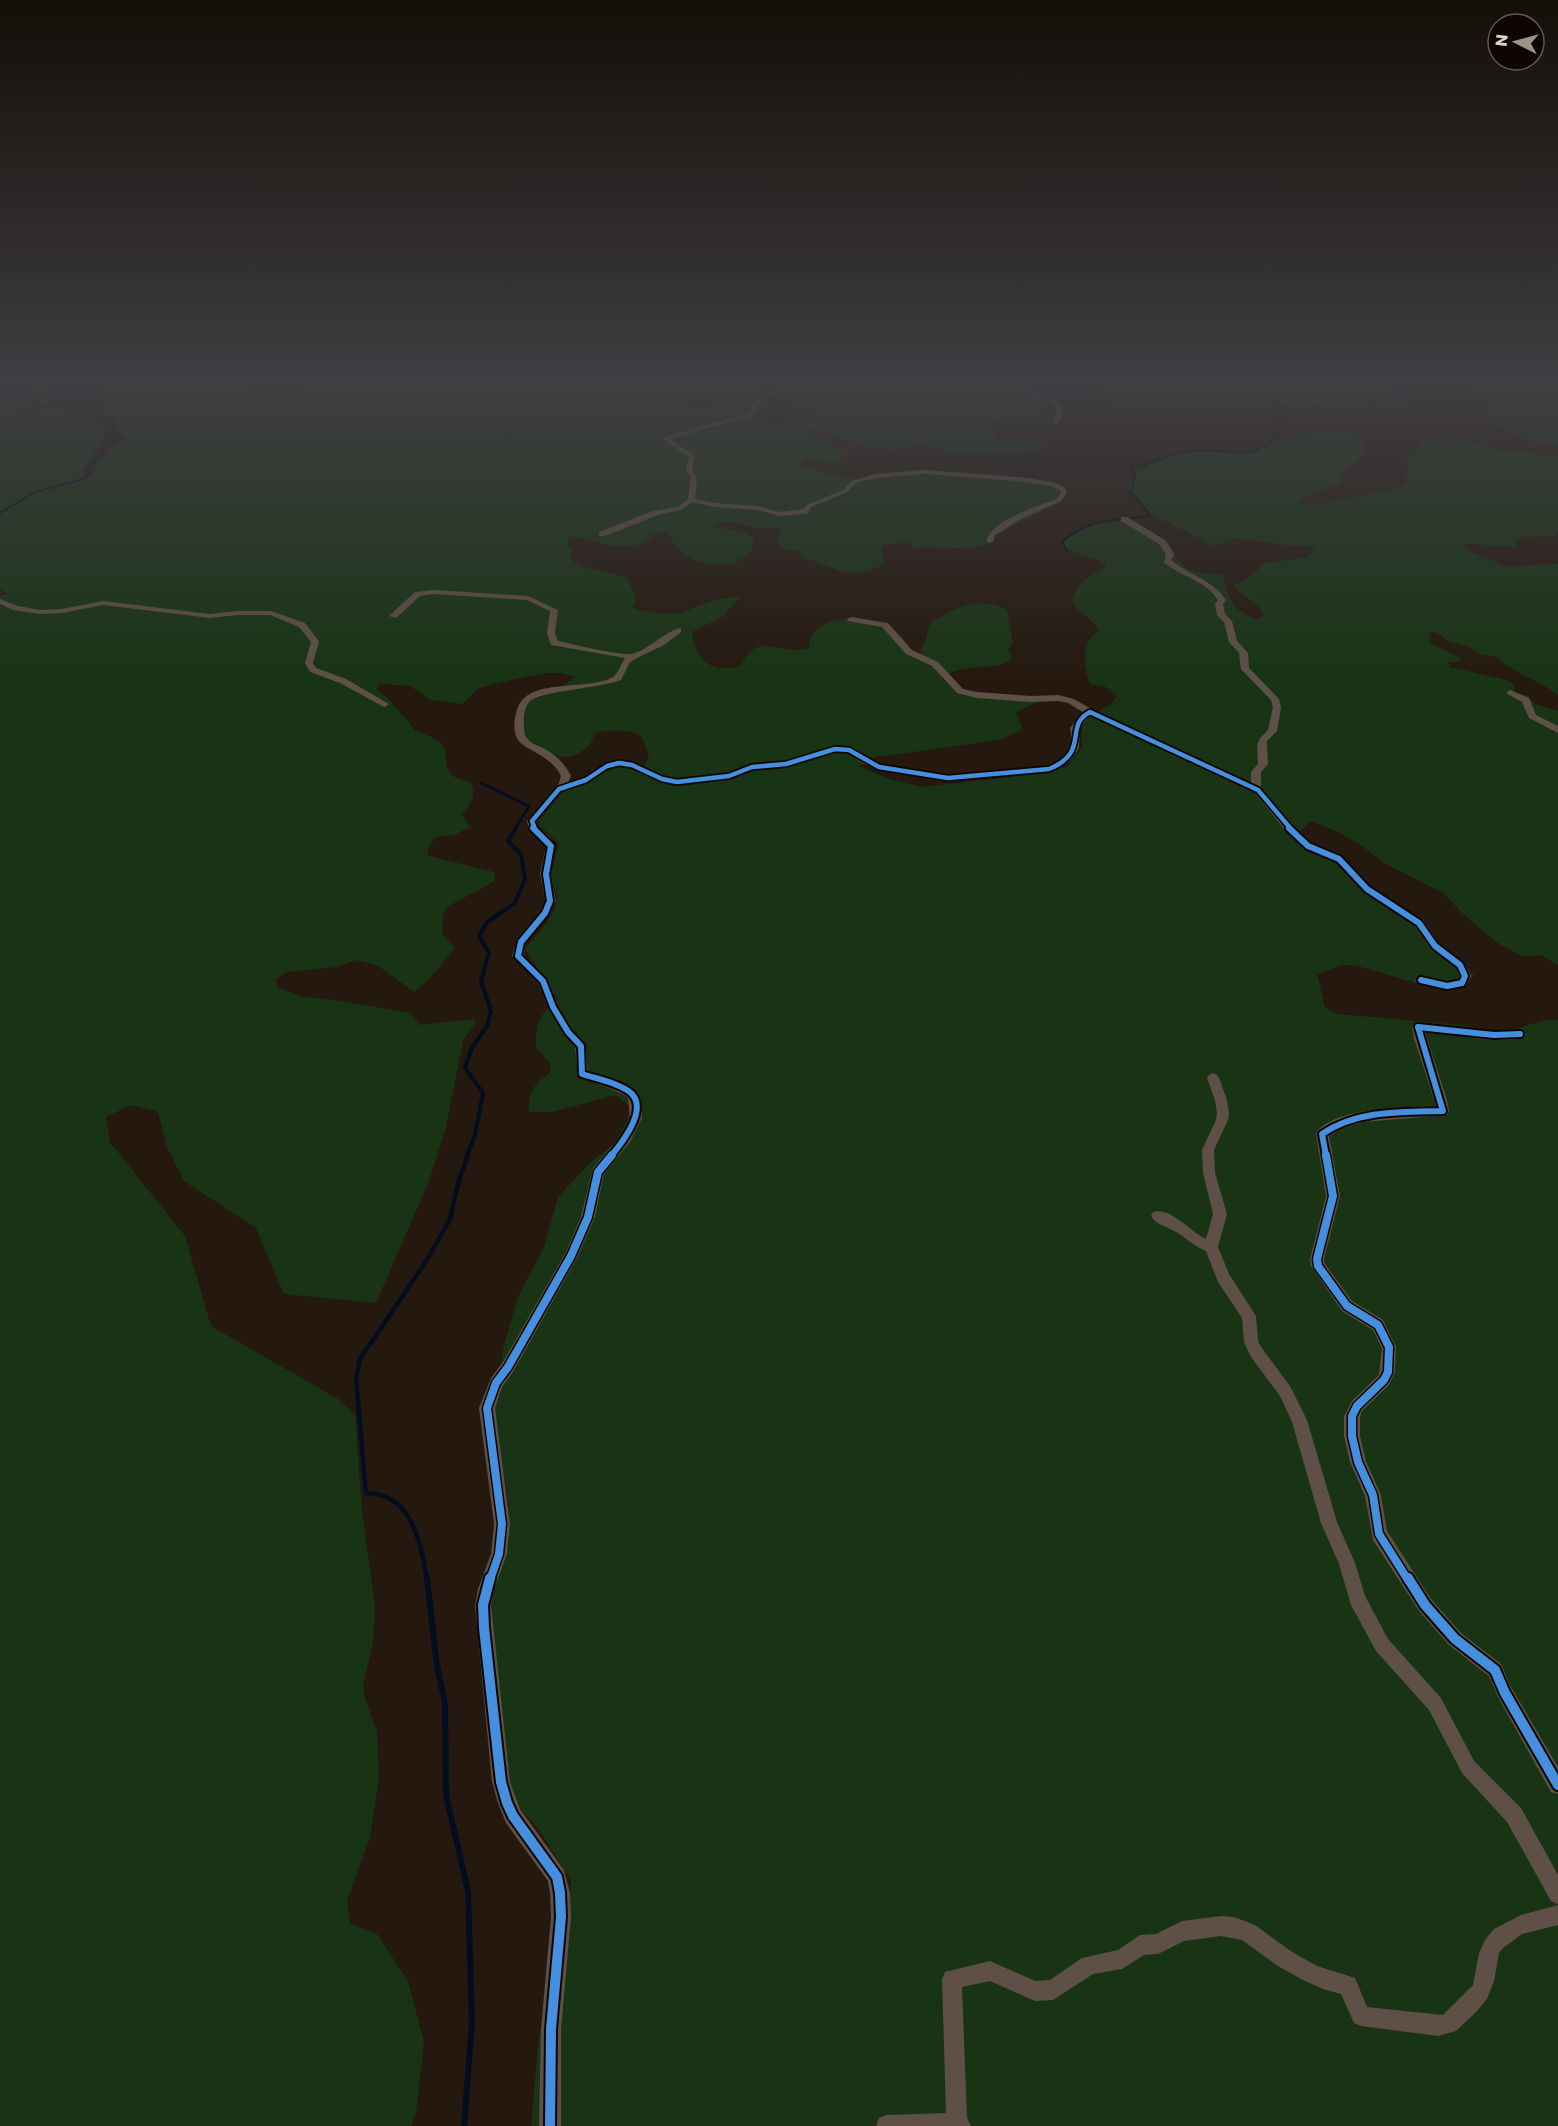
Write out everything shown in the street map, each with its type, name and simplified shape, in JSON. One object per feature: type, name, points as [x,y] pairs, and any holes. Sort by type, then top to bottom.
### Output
[{"type":"street","points":[[602,534],[617,531],[656,513],[687,506],[691,500],[694,480]]},
{"type":"street","points":[[691,500],[715,505],[757,508],[780,514],[792,513],[805,511],[810,506],[845,491],[854,482],[860,480]]},
{"type":"street","points":[[990,541],[992,534],[1018,517],[1059,500],[1064,493],[1063,489],[1053,484],[1027,480]]},
{"type":"street","points":[[1124,519],[1162,542],[1170,554],[1167,561],[1178,571],[1193,577],[1219,595],[1222,600],[1219,604],[1221,615],[1228,621],[1233,642],[1241,647],[1246,655],[1245,669],[1275,699],[1277,706],[1275,720],[1272,731],[1263,740],[1261,753],[1263,764],[1256,772],[1256,790]]},
{"type":"street","points":[[393,616],[413,597],[424,592],[528,598],[554,610],[551,633],[554,643],[632,657]]},
{"type":"street","points":[[0,601],[16,608],[40,612],[62,611],[103,603],[210,616],[237,613],[276,615],[302,625],[315,642],[309,663],[313,670],[343,681],[385,704]]},
{"type":"street","points":[[851,620],[885,625],[909,652],[934,664],[960,691],[977,695],[1031,699],[1058,698],[1071,701],[1256,790],[1308,846],[1339,859],[1367,889],[1419,923],[1435,946],[1460,966],[1466,976],[1461,983],[1447,986],[1421,980]]},
{"type":"street","points":[[562,788],[566,776],[561,766],[537,746],[523,741],[520,735],[519,717],[523,704],[535,694],[580,688],[618,678],[624,671],[627,661],[632,657],[661,643],[678,630]]},
{"type":"street","points":[[1510,693],[1526,700],[1533,716],[1558,730]]},
{"type":"street","points":[[550,2126],[551,2029],[561,1917],[560,1893],[557,1877],[513,1816],[501,1782],[484,1628],[486,1590],[499,1554],[502,1524],[488,1408],[496,1383],[508,1367],[571,1256],[588,1217],[598,1172],[626,1138],[636,1118],[636,1109],[632,1094],[582,1074],[580,1046],[568,1032],[554,1008],[543,981],[518,956],[520,941],[546,910],[551,898],[546,875],[552,854],[551,844],[532,828],[532,821],[554,793],[586,780],[614,763],[626,763],[651,776],[677,782],[729,776],[752,767],[786,764],[835,749],[849,750],[879,767],[937,777],[1049,769],[1064,763],[1072,756],[1077,743],[1075,728],[1084,715],[1090,712]]},
{"type":"street","points":[[1520,1035],[1506,1036],[1431,1026],[1418,1027],[1419,1037],[1439,1090],[1443,1111],[1395,1113],[1356,1118],[1323,1134],[1333,1196],[1317,1259],[1321,1271],[1341,1300],[1378,1325],[1389,1347],[1388,1372],[1384,1380],[1357,1406],[1352,1416],[1352,1436],[1358,1462],[1373,1495],[1379,1534],[1425,1605],[1455,1639],[1496,1671],[1505,1693],[1558,1785]]},
{"type":"street","points":[[1213,1078],[1221,1100],[1222,1120],[1209,1150],[1209,1173],[1220,1214],[1211,1247],[1223,1278],[1249,1316],[1251,1342],[1256,1352],[1285,1391],[1299,1420],[1329,1523],[1368,1624],[1393,1660],[1414,1679],[1435,1704],[1468,1767],[1514,1815],[1558,1894]]},
{"type":"street","points":[[1158,1216],[1182,1228],[1197,1241],[1211,1247]]},
{"type":"street","points":[[887,2126],[941,2123],[958,2125],[952,1979],[990,1971],[1035,1991],[1053,1990],[1089,1965],[1122,1959],[1140,1945],[1158,1944],[1182,1931],[1203,1927],[1234,1927],[1248,1932],[1285,1959],[1310,1973],[1347,1985],[1361,2016],[1438,2026],[1448,2025],[1478,1995],[1483,1986],[1489,1953],[1501,1936],[1515,1928],[1558,1915]]},
{"type":"green space","points":[[0,480],[1027,480],[1061,485],[1068,493],[1061,501],[994,536],[990,544],[971,548],[915,548],[909,542],[882,546],[885,563],[861,573],[840,571],[800,556],[799,551],[783,549],[776,542],[782,530],[735,523],[723,522],[712,526],[749,534],[754,539],[751,551],[742,559],[730,564],[700,562],[687,556],[676,546],[669,533],[656,534],[646,543],[630,546],[607,545],[583,538],[569,539],[568,546],[572,550],[571,559],[576,563],[628,579],[636,600],[632,606],[637,610],[673,614],[718,599],[741,598],[724,616],[692,632],[697,651],[707,663],[714,667],[741,666],[748,654],[755,648],[763,646],[790,650],[809,648],[811,637],[817,629],[836,621],[847,620],[869,622],[883,627],[917,660],[924,658],[920,650],[932,621],[956,609],[973,604],[991,604],[1007,610],[1013,644],[1008,649],[1012,659],[998,665],[959,670],[942,679],[958,691],[1034,701],[1036,703],[1016,712],[1023,730],[999,740],[870,758],[859,766],[889,779],[923,787],[1018,776],[1067,767],[1082,747],[1082,727],[1086,719],[1111,704],[1117,696],[1106,687],[1090,684],[1085,655],[1088,642],[1098,631],[1072,601],[1080,585],[1088,577],[1105,568],[1106,564],[1066,547],[1062,543],[1071,534],[1098,521],[1120,519],[1136,524],[1168,541],[1177,559],[1186,568],[1200,573],[1223,575],[1229,597],[1237,609],[1256,620],[1264,616],[1261,611],[1233,584],[1245,581],[1265,563],[1308,557],[1315,549],[1306,545],[1284,545],[1237,538],[1215,546],[1147,512],[1131,494],[1129,484],[1131,480],[1340,480],[1296,502],[1310,506],[1402,487],[1407,480],[1558,480],[1558,532],[1554,536],[1520,537],[1516,541],[1518,547],[1464,545],[1470,552],[1507,566],[1558,564],[1558,695],[1495,656],[1483,655],[1466,646],[1449,642],[1440,634],[1432,632],[1429,634],[1429,642],[1460,658],[1461,662],[1449,662],[1449,667],[1507,680],[1514,685],[1515,692],[1528,696],[1535,704],[1558,711],[1558,965],[1541,955],[1523,957],[1499,944],[1463,914],[1443,893],[1384,863],[1361,845],[1336,831],[1311,821],[1299,832],[1313,847],[1340,857],[1373,891],[1390,898],[1419,918],[1447,953],[1474,975],[1464,984],[1449,987],[1433,986],[1362,967],[1341,966],[1317,975],[1325,1007],[1337,1014],[1462,1025],[1494,1032],[1504,1032],[1549,1019],[1558,1021],[1558,2126],[531,2126],[539,2035],[565,1958],[571,1881],[540,1831],[513,1800],[502,1736],[491,1633],[492,1592],[509,1542],[508,1499],[494,1404],[504,1345],[518,1297],[544,1247],[558,1197],[590,1163],[615,1143],[628,1119],[630,1106],[615,1095],[552,1112],[529,1112],[531,1093],[551,1072],[549,1062],[536,1048],[538,1025],[542,1015],[558,999],[525,949],[550,918],[557,898],[552,874],[558,843],[540,826],[539,821],[560,795],[571,787],[587,783],[615,765],[631,768],[643,767],[649,758],[645,743],[640,736],[625,731],[598,732],[594,734],[589,746],[584,750],[565,757],[558,756],[526,739],[523,715],[531,699],[551,694],[575,677],[561,673],[546,673],[477,689],[463,704],[431,700],[410,686],[380,684],[376,689],[389,699],[415,730],[438,740],[445,748],[447,768],[452,776],[471,783],[473,788],[472,800],[462,815],[470,827],[454,835],[436,837],[427,850],[429,856],[494,872],[495,881],[447,907],[443,916],[442,934],[455,947],[429,980],[414,992],[377,965],[356,960],[337,967],[286,972],[276,979],[277,988],[305,997],[410,1013],[420,1025],[473,1019],[476,1023],[463,1041],[445,1131],[429,1181],[376,1303],[284,1294],[256,1228],[184,1181],[167,1147],[158,1112],[131,1105],[106,1117],[110,1142],[185,1236],[211,1326],[338,1399],[355,1415],[362,1511],[375,1607],[373,1643],[363,1686],[377,1732],[379,1778],[370,1837],[347,1901],[350,1924],[377,1934],[408,1981],[424,2042],[416,2113],[411,2126],[0,2126],[0,596],[9,594],[0,590]]},
{"type":"waterway","points":[[0,513],[35,492],[80,480]]},
{"type":"waterway","points":[[1067,552],[1062,541],[1085,527],[1105,521],[1150,515],[1131,492],[1134,480]]},
{"type":"waterway","points":[[481,783],[529,806],[515,829]]},
{"type":"waterway","points":[[467,1156],[475,1135],[483,1093],[465,1068],[472,1048],[487,1026],[491,1011],[481,981],[489,953],[479,936],[487,922],[515,903],[525,879],[521,854],[508,841],[516,828]]},
{"type":"waterway","points":[[427,1580],[417,1536],[404,1511],[394,1501],[382,1495],[366,1493],[356,1379],[360,1359],[425,1263],[450,1219],[459,1180],[468,1155]]},
{"type":"waterway","points":[[427,1578],[437,1666],[445,1703],[446,1795],[468,1891],[472,2023],[464,2126]]},
{"type":"cycle path","points":[[550,2126],[551,2029],[561,1917],[560,1893],[557,1877],[513,1816],[501,1782],[483,1605],[486,1589],[499,1554],[502,1524],[487,1408],[496,1383],[508,1367],[571,1256],[588,1217],[598,1172],[626,1138],[636,1118],[635,1100],[632,1094],[613,1084],[582,1074],[581,1046],[568,1032],[553,1007],[543,981],[518,956],[521,942],[545,913],[551,897],[546,879],[551,846],[533,828],[532,821],[535,817],[559,789],[586,780],[607,766],[619,763],[632,765],[662,779],[677,782],[729,776],[752,767],[786,764],[835,749],[849,750],[879,767],[948,778],[1049,769],[1063,763],[1072,754],[1076,742],[1075,728],[1084,715],[1090,712],[1258,790],[1290,829],[1308,846],[1339,859],[1367,889],[1419,923],[1435,946],[1460,965],[1465,976],[1462,983],[1447,986],[1421,980]]},
{"type":"cycle path","points":[[1520,1034],[1494,1035],[1418,1027],[1443,1111],[1397,1112],[1363,1116],[1334,1126],[1322,1134],[1333,1196],[1317,1259],[1318,1266],[1347,1306],[1378,1325],[1389,1347],[1388,1372],[1384,1380],[1357,1406],[1352,1416],[1352,1436],[1358,1462],[1373,1495],[1379,1534],[1425,1605],[1455,1639],[1495,1670],[1505,1693],[1558,1785]]}]
